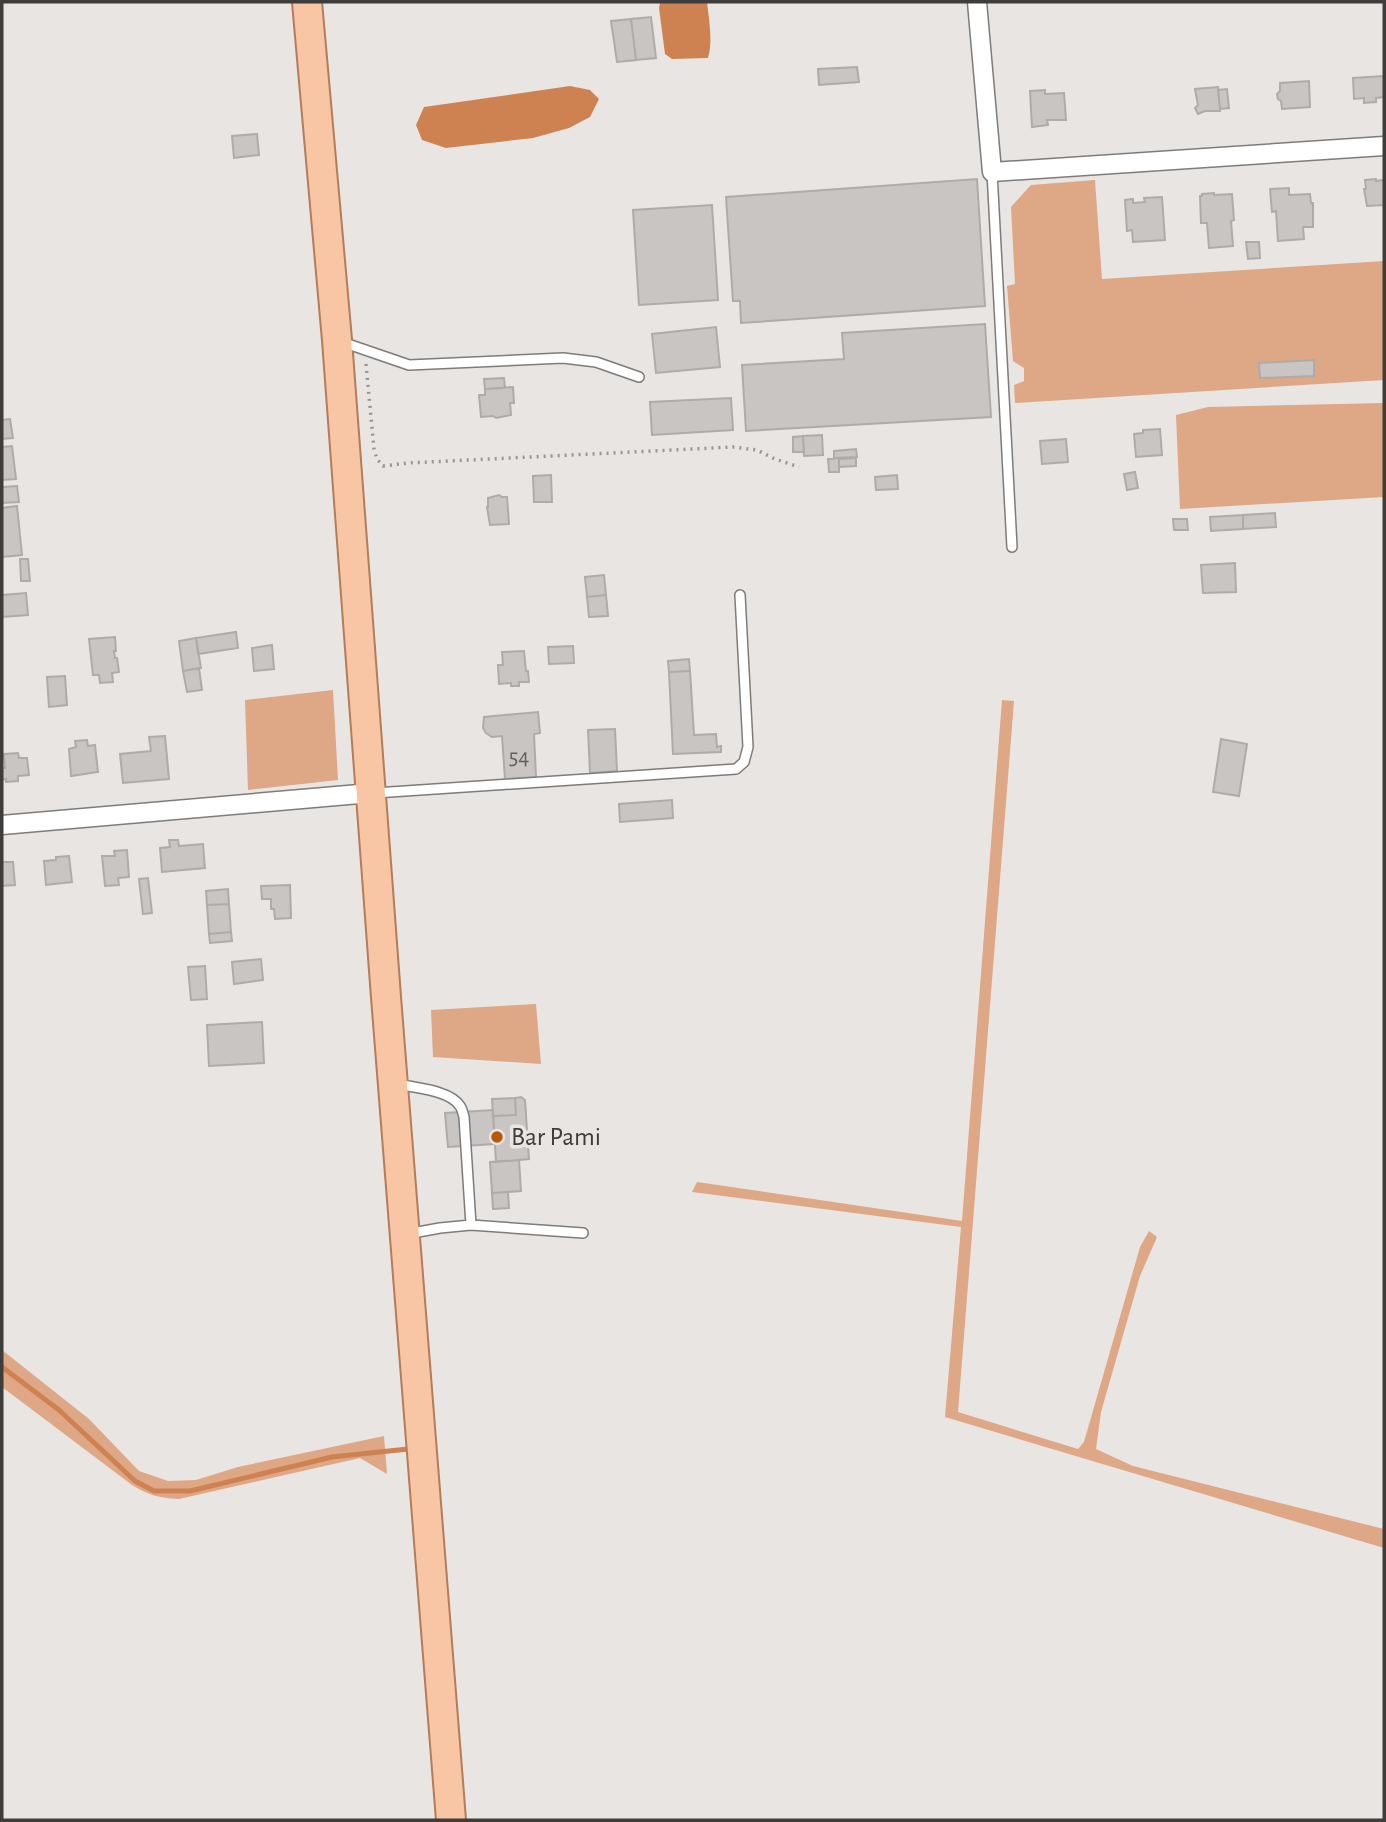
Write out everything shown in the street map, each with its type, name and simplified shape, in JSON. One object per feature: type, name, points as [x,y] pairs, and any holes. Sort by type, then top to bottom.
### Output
[{"type":"main road","points":[[307,2],[350,344],[371,793],[451,1820]]},
{"type":"street","points":[[977,2],[992,172],[1384,146]]},
{"type":"street","points":[[2,825],[371,793]]},
{"type":"lane","points":[[992,172],[1012,547]]},
{"type":"lane","points":[[350,344],[409,365],[564,358],[596,362],[639,377]]},
{"type":"lane","points":[[371,793],[736,769],[744,762],[748,747],[740,595]]},
{"type":"lane","points":[[394,1083],[439,1093],[452,1098],[460,1106],[464,1117],[471,1225]]},
{"type":"lane","points":[[405,1235],[440,1227],[471,1225],[583,1233]]},
{"type":"path","points":[[350,344],[368,373],[374,449],[383,466],[733,447],[757,450],[799,467]]},
{"type":"shaded area","points":[[663,2],[707,2],[710,38],[708,58],[672,59],[665,54],[659,8]]},
{"type":"shaded area","points":[[570,86],[590,90],[599,99],[590,117],[569,128],[533,138],[446,148],[422,140],[416,125],[424,107]]},
{"type":"shaded area","points":[[1095,180],[1102,279],[1384,261],[1384,380],[1015,403],[1014,385],[1024,381],[1024,368],[1013,361],[1007,286],[1015,284],[1011,207],[1031,185]]},
{"type":"shaded area","points":[[1384,403],[1384,497],[1180,509],[1176,415],[1208,407]]},
{"type":"shaded area","points":[[333,690],[338,780],[248,790],[245,700]]},
{"type":"shaded area","points":[[1002,700],[1014,701],[958,1412],[1078,1449],[1084,1442],[1140,1247],[1149,1231],[1157,1237],[1140,1276],[1101,1412],[1096,1449],[1133,1466],[1384,1529],[1384,1548],[945,1417],[961,1227],[692,1192],[697,1182],[962,1221]]},
{"type":"shaded area","points":[[536,1004],[541,1064],[433,1057],[431,1010]]},
{"type":"shaded area","points":[[2,1350],[89,1419],[139,1471],[168,1481],[196,1480],[238,1467],[384,1436],[387,1474],[360,1458],[179,1499],[154,1495],[132,1485],[2,1387]]},
{"type":"building","points":[[651,17],[656,58],[636,60],[631,19]]},
{"type":"building","points":[[631,19],[636,60],[617,62],[611,21]]},
{"type":"building","points":[[857,67],[859,82],[819,85],[818,69]]},
{"type":"building","points":[[1384,76],[1384,97],[1376,98],[1376,102],[1364,103],[1364,98],[1354,99],[1353,78]]},
{"type":"building","points":[[1309,81],[1310,107],[1282,109],[1277,94],[1280,91],[1280,83]]},
{"type":"building","points":[[1218,87],[1220,111],[1198,114],[1195,108],[1198,105],[1195,89]]},
{"type":"building","points":[[1227,89],[1229,108],[1220,109],[1218,90]]},
{"type":"building","points":[[1045,90],[1045,94],[1064,93],[1066,120],[1047,120],[1048,125],[1032,127],[1030,91]]},
{"type":"building","points":[[257,134],[259,155],[234,158],[232,136]]},
{"type":"building","points":[[977,179],[985,306],[741,323],[740,301],[733,301],[726,197]]},
{"type":"building","points":[[1365,180],[1384,180],[1384,205],[1367,206]]},
{"type":"building","points":[[1289,188],[1289,195],[1310,194],[1313,203],[1313,227],[1303,227],[1304,239],[1278,241],[1276,211],[1272,212],[1270,189]]},
{"type":"building","points":[[1214,193],[1232,194],[1233,246],[1209,248],[1207,223],[1201,223],[1200,196]]},
{"type":"building","points":[[1162,197],[1165,240],[1133,242],[1132,230],[1127,231],[1125,200],[1133,199],[1133,203],[1145,202],[1144,198]]},
{"type":"building","points":[[712,205],[718,300],[639,305],[633,210]]},
{"type":"building","points":[[1246,242],[1259,242],[1260,258],[1248,259]]},
{"type":"building","points":[[985,324],[991,417],[746,431],[742,365],[844,359],[842,333]]},
{"type":"building","points":[[716,327],[720,367],[656,373],[652,334]]},
{"type":"building","points":[[1314,360],[1314,376],[1260,378],[1259,363]]},
{"type":"building","points":[[504,378],[505,388],[485,389],[484,379]]},
{"type":"building","points":[[513,387],[514,403],[510,403],[511,415],[481,417],[479,395],[485,395],[485,389]]},
{"type":"building","points":[[731,398],[733,430],[652,435],[650,402]]},
{"type":"building","points":[[10,419],[13,438],[2,439],[2,420]]},
{"type":"building","points":[[1160,429],[1162,455],[1136,457],[1134,434],[1143,433],[1143,430]]},
{"type":"building","points":[[822,435],[823,455],[804,456],[803,436]]},
{"type":"building","points":[[803,436],[804,452],[793,452],[793,437]]},
{"type":"building","points":[[1066,439],[1068,462],[1042,464],[1040,441]]},
{"type":"building","points":[[12,446],[16,479],[2,480],[2,447]]},
{"type":"building","points":[[856,449],[857,457],[834,458],[834,451]]},
{"type":"building","points":[[839,458],[839,472],[829,472],[828,459]]},
{"type":"building","points":[[856,458],[856,466],[839,467],[839,459]]},
{"type":"building","points":[[1135,472],[1138,488],[1127,490],[1124,474]]},
{"type":"building","points":[[551,475],[552,502],[534,502],[533,476]]},
{"type":"building","points":[[897,475],[898,489],[876,490],[875,477]]},
{"type":"building","points":[[17,486],[19,502],[2,503],[2,487]]},
{"type":"building","points":[[499,495],[507,497],[509,524],[490,525],[488,498]]},
{"type":"building","points":[[17,506],[22,555],[2,557],[2,508]]},
{"type":"building","points":[[1275,513],[1276,527],[1243,529],[1243,515]]},
{"type":"building","points":[[1243,515],[1243,529],[1211,531],[1210,517]]},
{"type":"building","points":[[1173,519],[1187,519],[1188,530],[1174,530]]},
{"type":"building","points":[[20,559],[28,559],[30,581],[21,581]]},
{"type":"building","points":[[1235,563],[1236,592],[1203,593],[1201,565]]},
{"type":"building","points":[[604,575],[606,595],[587,597],[585,577]]},
{"type":"building","points":[[26,593],[28,615],[2,617],[2,595]]},
{"type":"building","points":[[606,595],[608,616],[589,617],[587,597]]},
{"type":"building","points":[[236,632],[238,648],[198,654],[196,638]]},
{"type":"building","points":[[115,637],[114,651],[119,672],[112,673],[113,682],[100,683],[99,675],[93,675],[89,639]]},
{"type":"building","points":[[196,638],[201,668],[183,671],[179,641]]},
{"type":"building","points":[[272,645],[274,669],[254,671],[252,648]]},
{"type":"building","points":[[573,646],[574,663],[549,664],[548,647]]},
{"type":"building","points":[[524,651],[529,682],[519,682],[519,686],[511,686],[511,683],[499,684],[498,665],[503,665],[502,652]]},
{"type":"building","points":[[689,659],[690,671],[669,672],[668,661]]},
{"type":"building","points":[[199,668],[202,690],[187,692],[183,671]]},
{"type":"building","points":[[690,671],[694,735],[716,734],[717,747],[721,746],[721,752],[673,754],[669,672]]},
{"type":"building","points":[[65,676],[67,705],[49,707],[47,677]]},
{"type":"building","points":[[538,712],[540,733],[534,734],[536,777],[505,779],[502,736],[492,737],[486,733],[483,728],[484,717]]},
{"type":"building","points":[[615,729],[617,771],[590,773],[588,730]]},
{"type":"building","points":[[165,736],[169,779],[123,783],[120,754],[151,751],[149,737]]},
{"type":"building","points":[[1221,739],[1247,744],[1239,796],[1213,792]]},
{"type":"building","points":[[87,740],[88,746],[95,745],[98,772],[71,776],[69,749],[76,747],[75,741]]},
{"type":"building","points":[[18,753],[19,758],[27,758],[29,775],[18,776],[18,781],[2,780],[4,754]]},
{"type":"building","points":[[672,800],[673,818],[620,822],[619,804]]},
{"type":"building","points":[[169,840],[178,840],[179,846],[203,844],[205,868],[162,872],[160,848],[170,847]]},
{"type":"building","points":[[127,850],[129,877],[118,878],[119,885],[105,886],[102,856],[115,856],[114,851]]},
{"type":"building","points":[[69,856],[72,882],[46,885],[44,861]]},
{"type":"building","points":[[2,862],[13,862],[15,885],[2,886]]},
{"type":"building","points":[[148,878],[152,913],[143,914],[139,879]]},
{"type":"building","points":[[290,885],[291,918],[275,919],[271,899],[262,899],[261,886]]},
{"type":"building","points":[[228,889],[229,904],[207,905],[206,891]]},
{"type":"building","points":[[229,904],[231,932],[209,934],[207,905]]},
{"type":"building","points":[[231,932],[232,941],[210,943],[209,934]]},
{"type":"building","points":[[261,959],[263,980],[234,984],[232,962]]},
{"type":"building","points":[[205,966],[207,999],[191,1000],[188,967]]},
{"type":"building","points":[[262,1022],[264,1063],[209,1066],[207,1025]]},
{"type":"building","points":[[521,1097],[525,1100],[529,1159],[496,1162],[493,1116],[516,1115],[515,1098]]},
{"type":"building","points":[[515,1098],[516,1115],[493,1116],[492,1099]]},
{"type":"building","points":[[493,1110],[495,1144],[448,1147],[445,1113]]},
{"type":"building","points":[[519,1160],[521,1191],[492,1193],[490,1162]]},
{"type":"building","points":[[508,1192],[509,1208],[493,1209],[492,1193]]},
{"type":"waterway","points":[[2,1367],[59,1410],[135,1481],[154,1491],[190,1491],[332,1457],[408,1449]]},
{"type":"place","name":"Bar Pami","points":[[497,1137]]}]
